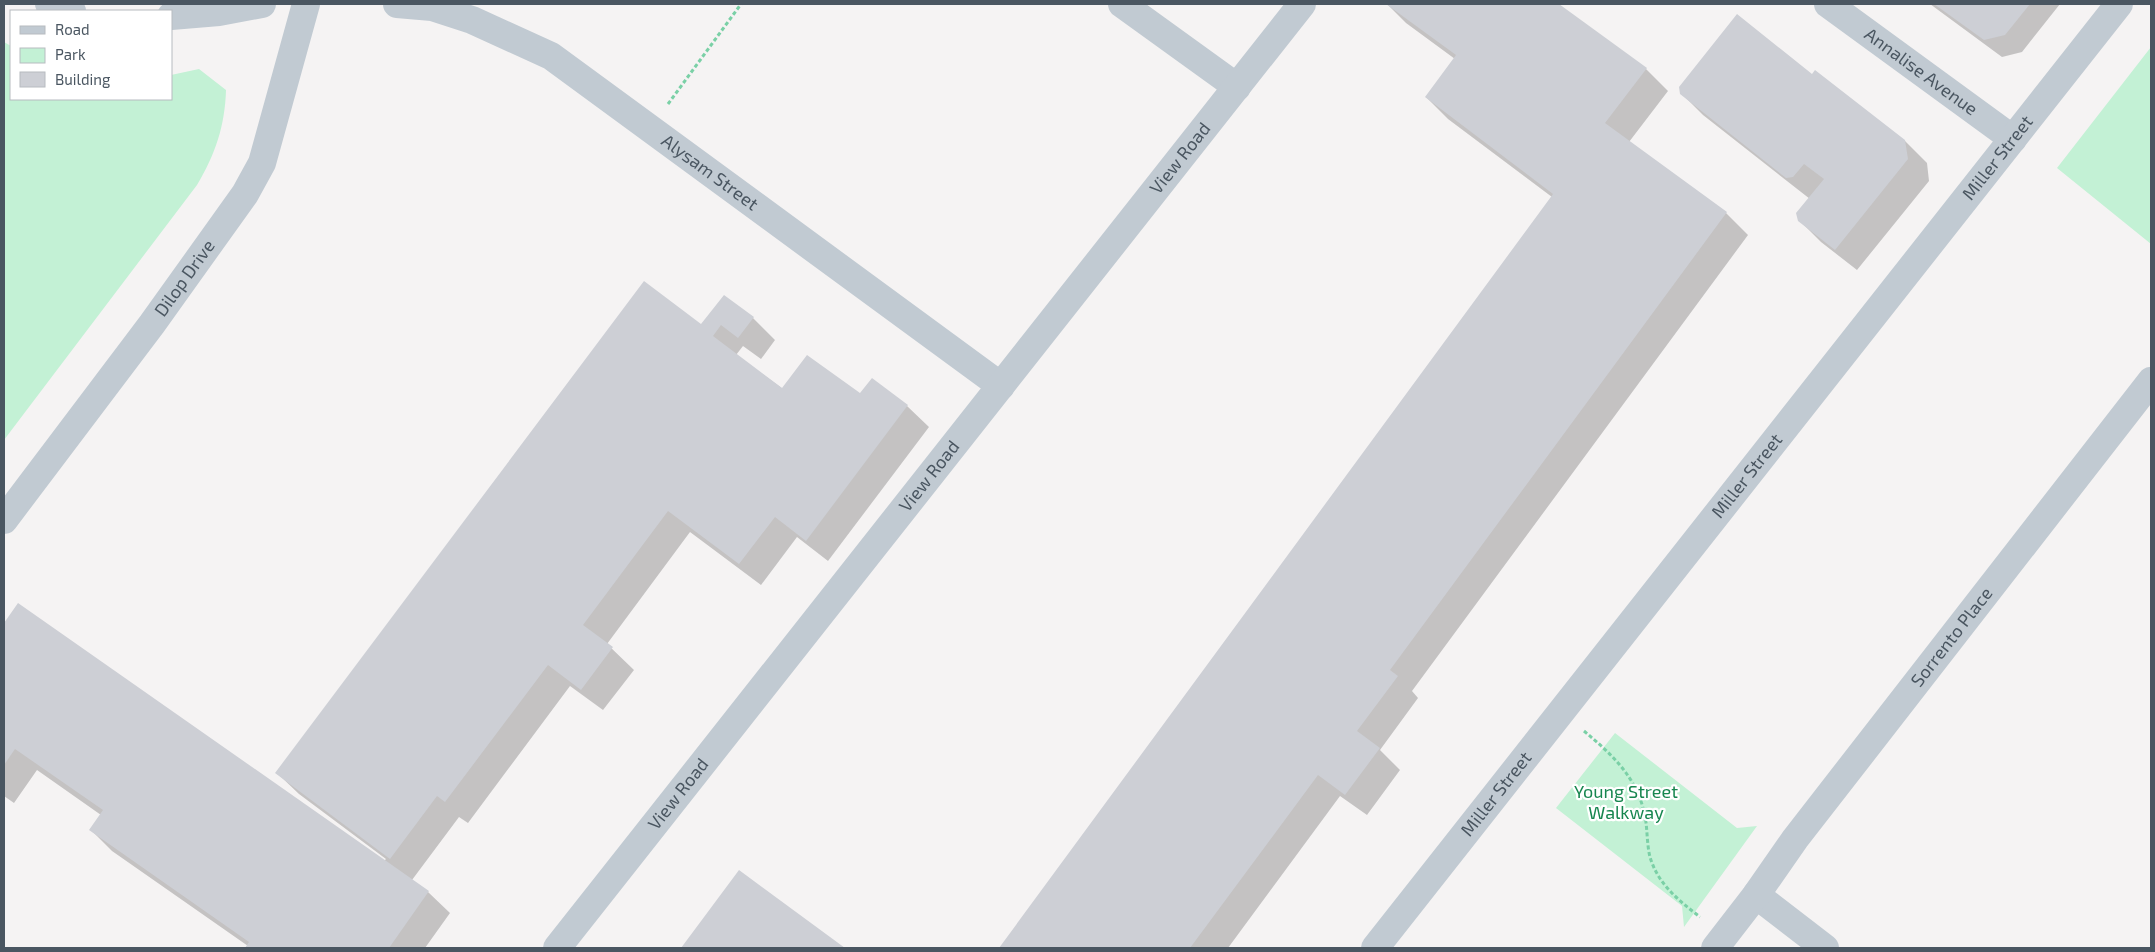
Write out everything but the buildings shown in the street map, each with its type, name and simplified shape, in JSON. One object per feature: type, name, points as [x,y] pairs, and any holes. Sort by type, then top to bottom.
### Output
[{"type":"street","points":[[49,4],[69,10]]},
{"type":"street","points":[[172,16],[219,12],[262,4]]},
{"type":"street","name":"Dilop Drive","points":[[4,520],[152,324],[245,194],[262,163],[306,4]]},
{"type":"street","name":"Alysam Street","points":[[397,4],[432,7],[472,20],[551,56],[1001,386]]},
{"type":"street","points":[[1122,4],[1236,86]]},
{"type":"street","name":"View Road","points":[[557,948],[1302,4]]},
{"type":"street","name":"Annalise Avenue","points":[[1828,4],[2013,139]]},
{"type":"street","name":"Miller Street","points":[[1375,948],[2119,4]]},
{"type":"street","name":"Sorrento Place","points":[[1720,942],[1795,839],[2151,381]]},
{"type":"street","points":[[1756,895],[1825,948]]},
{"type":"path","points":[[650,128],[741,4]]},
{"type":"path","points":[[1562,712],[1614,756],[1633,786],[1643,807],[1650,856],[1660,881],[1720,942]]},
{"type":"green space","points":[[4,42],[10,45],[10,100],[172,100],[172,75],[199,69],[226,90],[224,116],[218,140],[209,163],[197,185],[4,440]]},
{"type":"green space","points":[[2151,47],[2151,244],[2057,168]]},
{"type":"green space","name":"Young Street Walkway","points":[[1615,733],[1737,828],[1757,826],[1684,927],[1682,906],[1556,808]]}]
